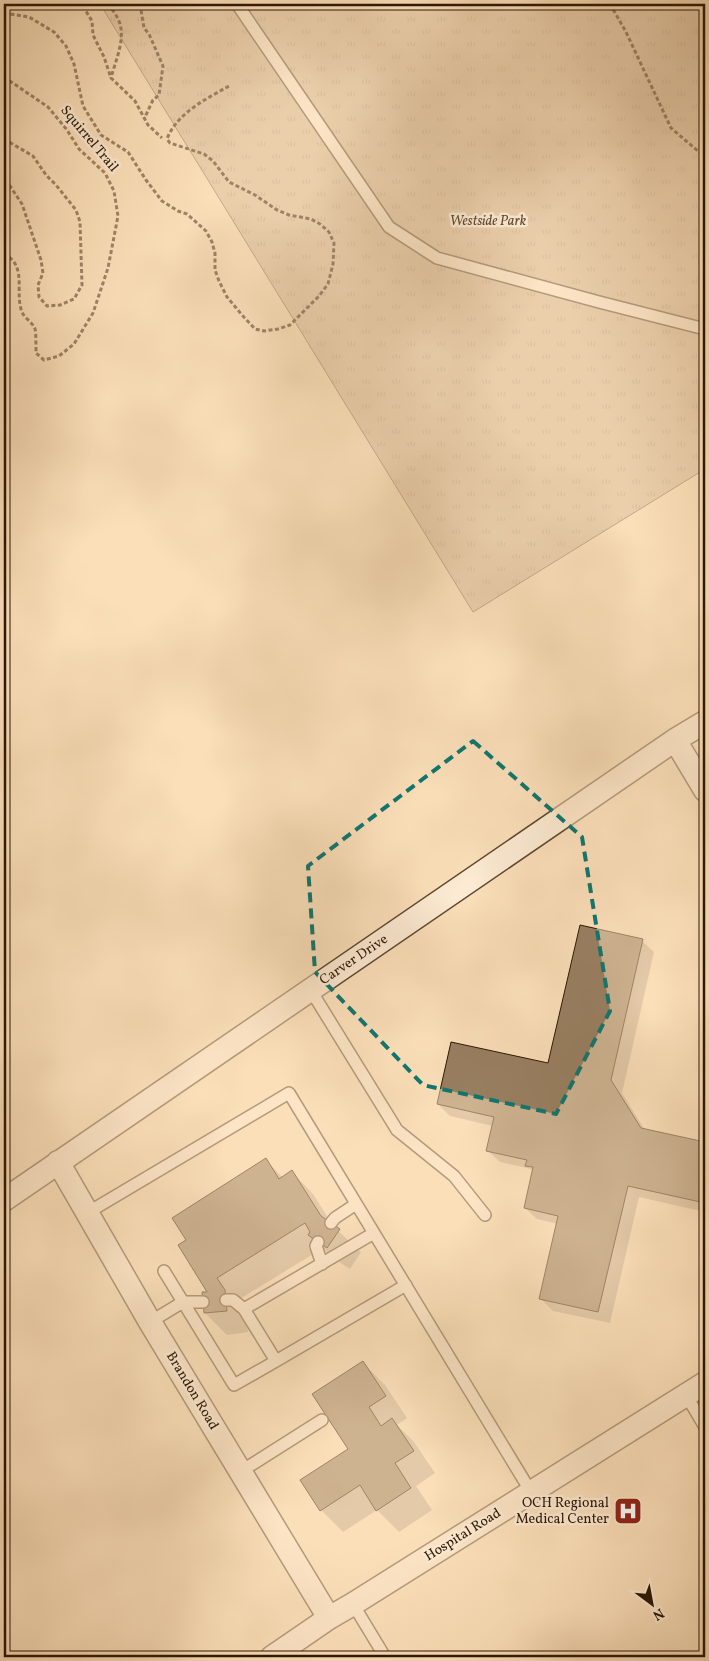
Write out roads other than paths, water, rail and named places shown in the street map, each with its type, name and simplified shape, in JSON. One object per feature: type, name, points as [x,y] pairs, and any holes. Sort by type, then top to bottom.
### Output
[{"type":"street","name":"Carver Drive","points":[[4,1200],[675,740],[705,722]]},
{"type":"street","points":[[675,740],[705,790]]},
{"type":"street","name":"Brandon Road","points":[[58,1162],[150,1322],[329,1618]]},
{"type":"street","name":"Hospital Road","points":[[272,1657],[329,1618],[705,1382]]},
{"type":"lane","points":[[237,4],[389,227],[437,258],[705,329]]},
{"type":"lane","points":[[310,990],[397,1130],[454,1176],[485,1215]]},
{"type":"lane","points":[[87,1213],[289,1093],[531,1492]]},
{"type":"lane","points":[[331,1223],[334,1218],[356,1204]]},
{"type":"lane","points":[[244,1309],[374,1233]]},
{"type":"lane","points":[[318,1242],[316,1246],[322,1264]]},
{"type":"lane","points":[[164,1270],[234,1385],[406,1285]]},
{"type":"lane","points":[[226,1300],[233,1300],[244,1309],[276,1361]]},
{"type":"lane","points":[[150,1322],[183,1302],[203,1302]]},
{"type":"lane","points":[[686,1395],[705,1427]]},
{"type":"lane","points":[[240,1472],[322,1420]]},
{"type":"lane","points":[[353,1604],[385,1657]]},
{"type":"place","name":"OCH Regional Medical Center","points":[[628,1511]]},
{"type":"park label","name":"Westside Park","points":[[488,221]]}]
